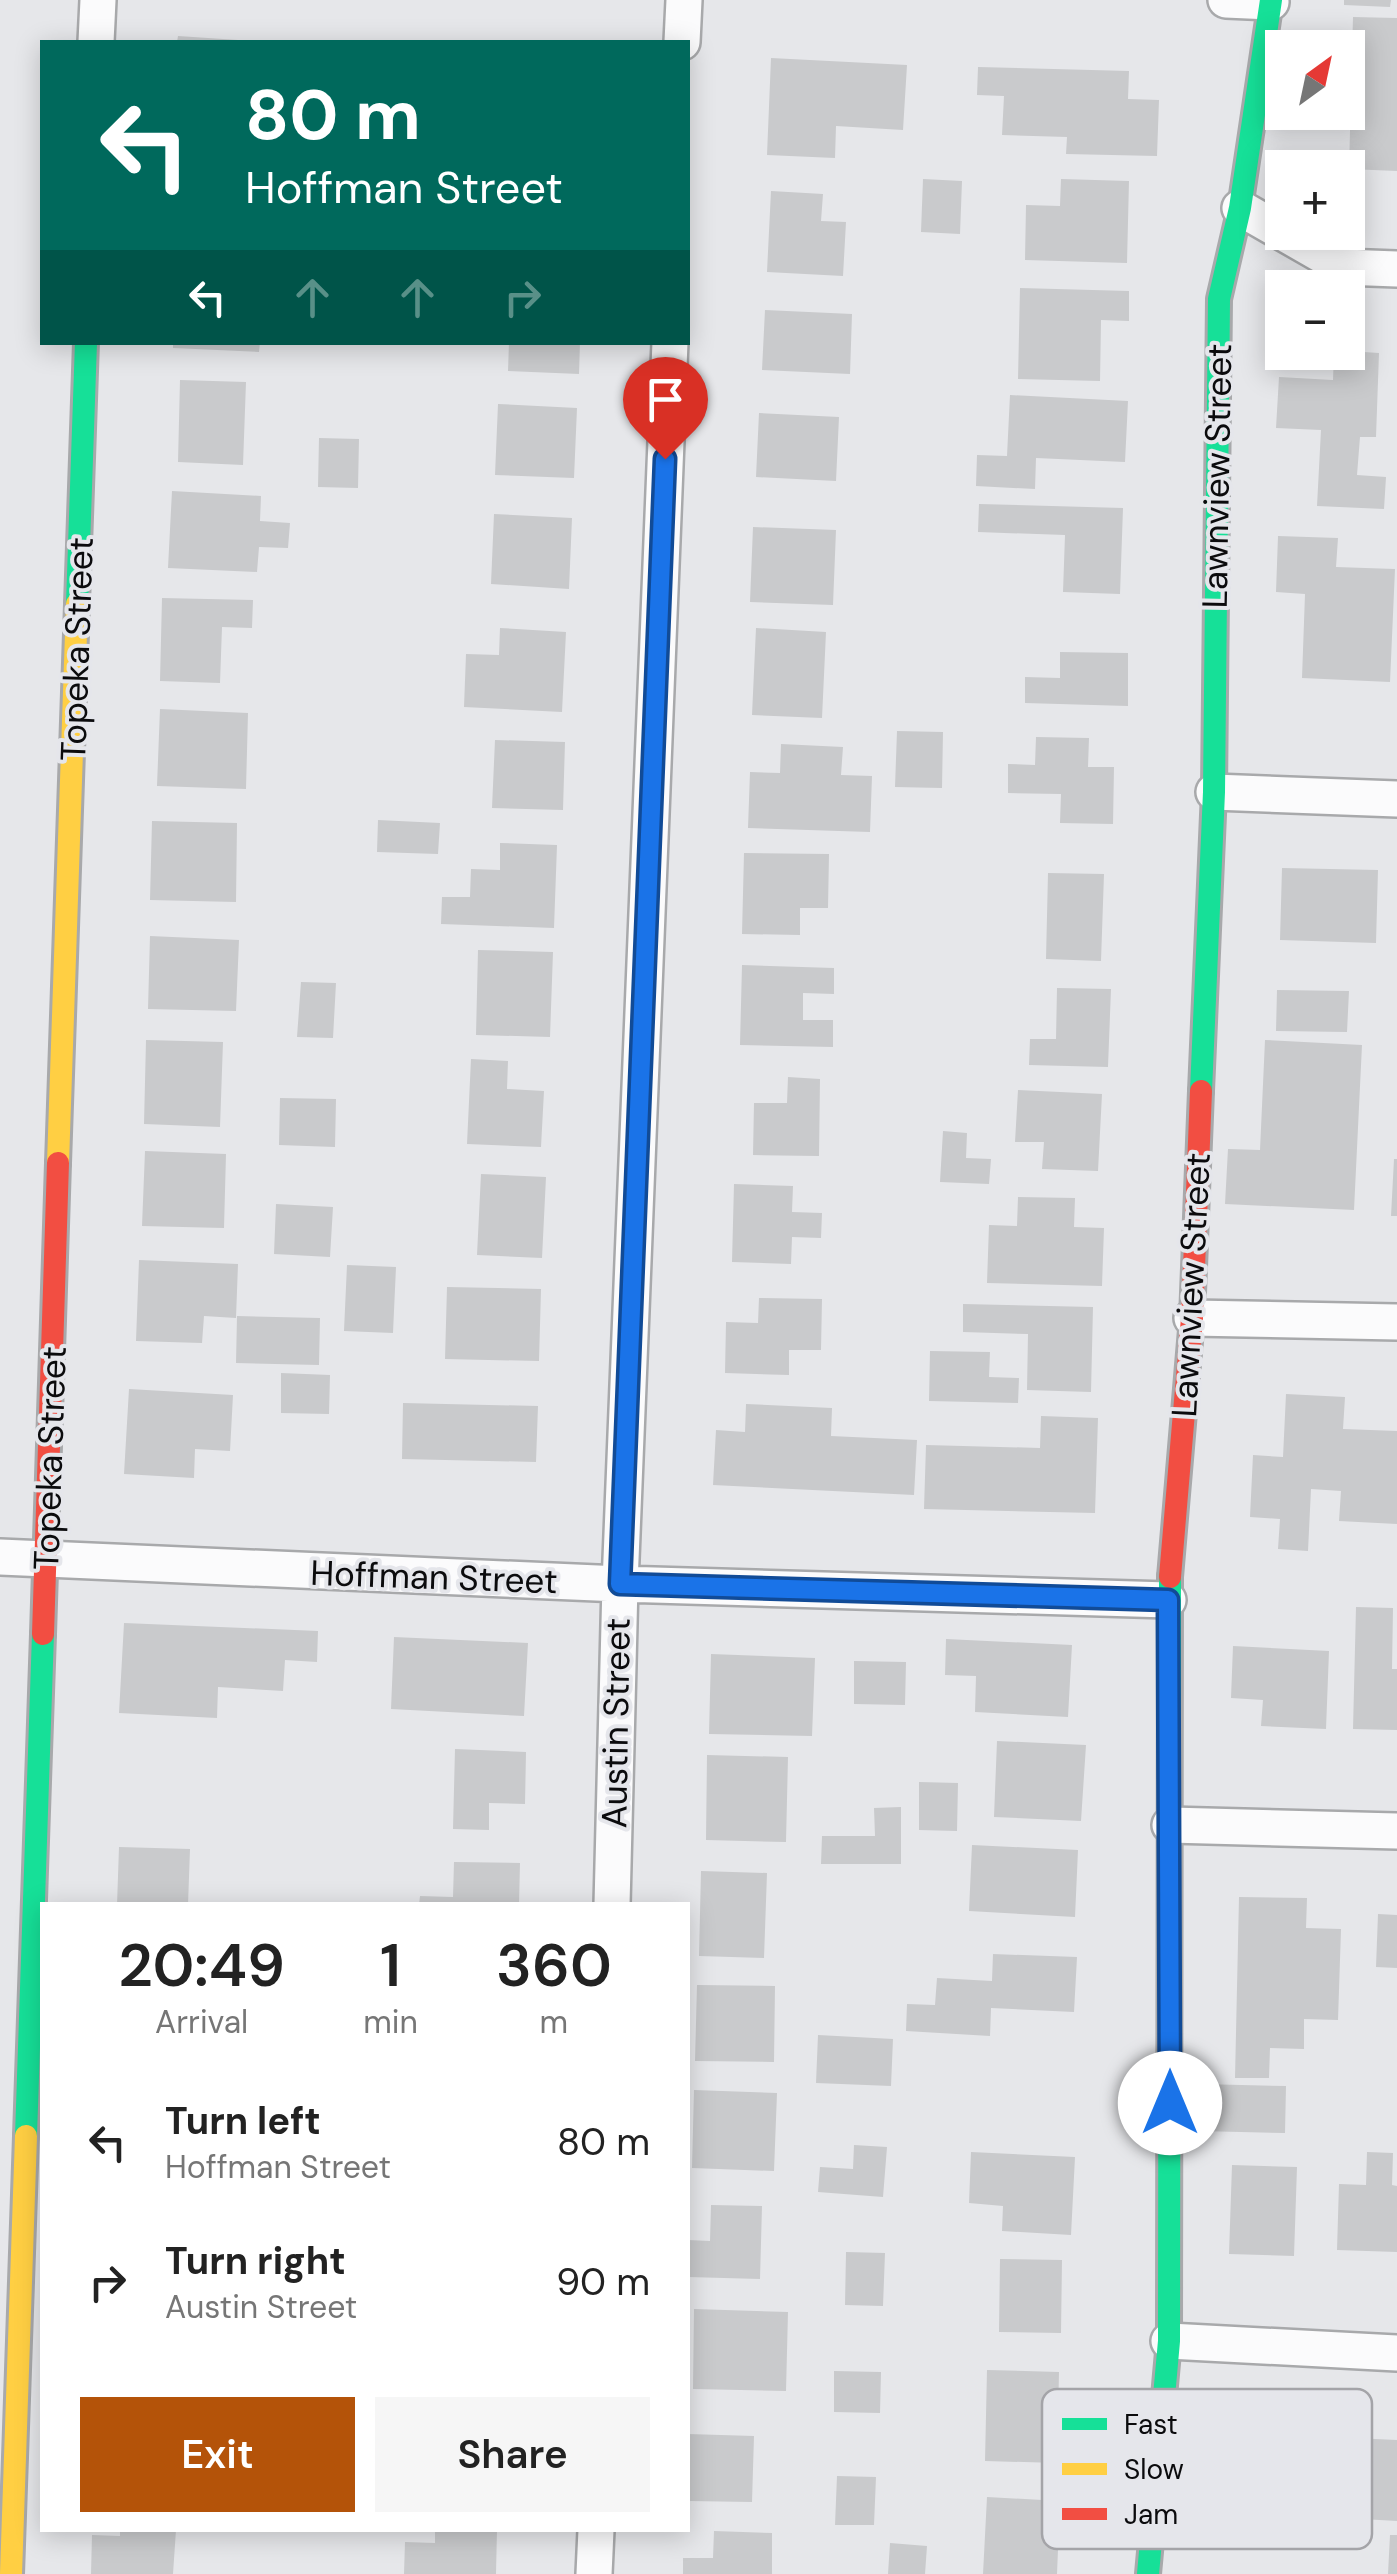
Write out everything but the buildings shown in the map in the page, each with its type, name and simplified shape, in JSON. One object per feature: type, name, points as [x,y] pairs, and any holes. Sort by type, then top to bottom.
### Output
[{"type":"street","points":[[96,40],[98,0]]},
{"type":"street","points":[[682,40],[684,0]]},
{"type":"street","points":[[1226,0],[1271,1]]},
{"type":"street","name":"Lawnview Street","points":[[1165,2389],[1169,2342],[1168,1600],[1192,1318],[1214,792],[1219,300],[1240,208],[1271,1]]},
{"type":"street","points":[[1240,208],[1342,267],[1397,269]]},
{"type":"street","name":"Topeka Street","points":[[10,2574],[86,345]]},
{"type":"street","name":"Austin Street","points":[[612,1902],[620,1584],[670,345]]},
{"type":"street","points":[[1214,792],[1397,799]]},
{"type":"street","points":[[1192,1318],[1397,1322]]},
{"type":"street","name":"Hoffman Street","points":[[0,1557],[620,1584],[1168,1600]]},
{"type":"street","points":[[1170,1824],[1397,1831]]},
{"type":"street","points":[[1169,2342],[1397,2353]]},
{"type":"street","points":[[594,2574],[596,2532]]},
{"type":"street","name":"Lawnview Street","points":[[1148,2574],[1150,2549]]},
{"type":"traffic: fast","points":[[1201,1091],[1214,792],[1219,299],[1240,208],[1271,0]]},
{"type":"traffic: fast","points":[[77,604],[86,345]]},
{"type":"traffic: fast","points":[[1165,2389],[1169,2341],[1170,1577]]},
{"type":"traffic: fast","points":[[26,2136],[43,1634]]},
{"type":"traffic: fast","points":[[1148,2574],[1150,2549]]},
{"type":"traffic: slow","points":[[58,1163],[77,604]]},
{"type":"traffic: slow","points":[[11,2574],[26,2136]]},
{"type":"traffic: jam","points":[[1170,1577],[1192,1318],[1201,1091]]},
{"type":"traffic: jam","points":[[43,1634],[58,1163]]},
{"type":"route","points":[[665,459],[620,1584],[1168,1600],[1170,2103]]}]
